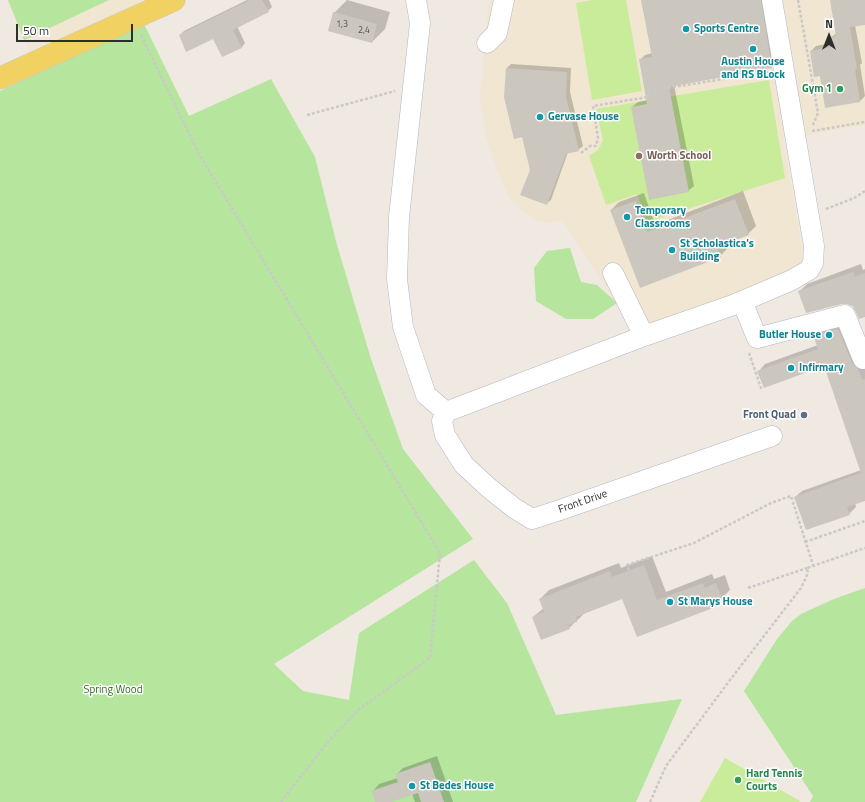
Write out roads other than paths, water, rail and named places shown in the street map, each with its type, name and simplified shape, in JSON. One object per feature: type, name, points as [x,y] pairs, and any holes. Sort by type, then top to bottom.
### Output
[{"type":"main road","points":[[0,78],[174,0]]},
{"type":"lane","points":[[416,0],[420,23],[399,217],[397,279],[403,327],[426,395],[446,412],[644,336],[742,302],[792,280],[809,270],[813,263],[814,246],[772,0]]},
{"type":"lane","points":[[487,43],[496,33],[504,0]]},
{"type":"lane","points":[[613,273],[644,336]]},
{"type":"lane","points":[[742,302],[757,338],[846,315],[863,359],[865,358]]},
{"type":"lane","name":"Front Drive","points":[[446,412],[442,422],[444,435],[464,465],[514,508],[532,519],[772,436]]},
{"type":"place","name":"Sports Centre","points":[[686,29]]},
{"type":"place","name":"Austin House and RS BLock","points":[[753,49]]},
{"type":"place","name":"Gym 1","points":[[840,89]]},
{"type":"place","name":"Gervase House","points":[[540,117]]},
{"type":"place","name":"Worth School","points":[[639,156]]},
{"type":"place","name":"Temporary Classrooms","points":[[627,217]]},
{"type":"place","name":"St Scholastica's Building","points":[[672,250]]},
{"type":"place","name":"Butler House","points":[[829,335]]},
{"type":"place","name":"Infirmary","points":[[791,368]]},
{"type":"place","name":"Front Quad","points":[[804,415]]},
{"type":"place","name":"St Marys House","points":[[670,602]]},
{"type":"place","name":"Hard Tennis Courts","points":[[738,780]]},
{"type":"place","name":"St Bedes House","points":[[412,786]]},
{"type":"park label","name":"Spring Wood","points":[[113,690]]}]
